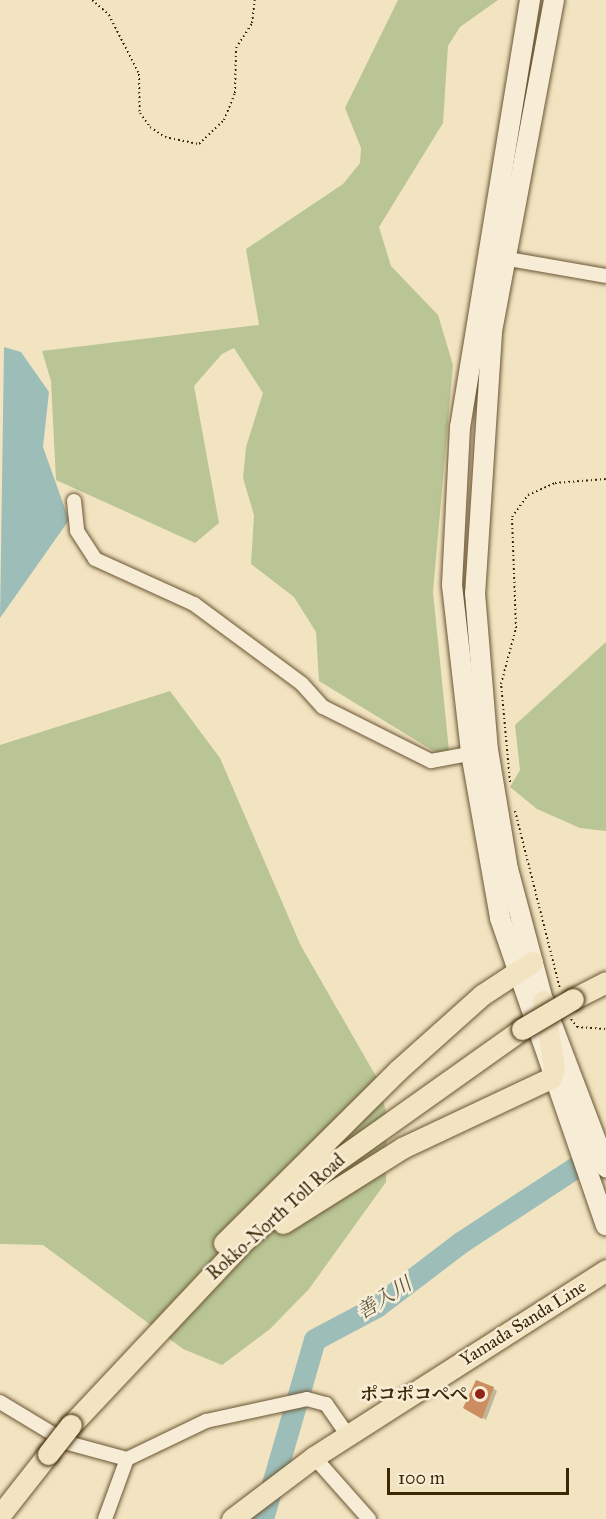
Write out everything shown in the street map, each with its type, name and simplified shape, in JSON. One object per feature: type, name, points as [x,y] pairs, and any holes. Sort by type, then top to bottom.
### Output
[{"type":"main road","points":[[112,1377],[155,1320],[320,1142],[524,966]]},
{"type":"main road","name":"Rokko-North Toll Road","points":[[0,1515],[112,1377],[209,1275],[332,1164],[561,1000],[606,982]]},
{"type":"main road","points":[[209,1275],[355,1175],[551,1078],[561,1000]]},
{"type":"main road","name":"Yamada Sanda Line","points":[[232,1519],[264,1492],[314,1456],[606,1270]]},
{"type":"street","points":[[530,0],[460,427],[452,585],[479,752],[500,918],[524,966],[551,1078],[606,1225]]},
{"type":"street","points":[[479,752],[475,593],[492,332],[509,259],[554,0]]},
{"type":"street","points":[[509,259],[606,276]]},
{"type":"street","points":[[74,501],[77,531],[95,559],[194,604],[302,684],[323,707],[431,762],[479,752]]},
{"type":"street","points":[[524,966],[561,1000],[594,1136],[606,1167]]},
{"type":"street","points":[[0,1402],[68,1443],[127,1459],[206,1421],[308,1399],[326,1404],[348,1435]]},
{"type":"street","points":[[314,1456],[369,1519]]},
{"type":"street","points":[[105,1519],[127,1459]]},
{"type":"path","points":[[92,0],[109,15],[139,74],[140,113],[150,127],[165,137],[199,144],[224,120],[235,93],[236,48],[252,23],[255,0]]},
{"type":"path","points":[[512,791],[501,684],[516,628],[512,518],[528,495],[555,483],[606,479]]},
{"type":"path","points":[[514,802],[561,1000],[577,1027],[606,1029]]},
{"type":"green space","points":[[398,0],[498,0],[460,27],[448,46],[443,123],[379,227],[391,266],[438,315],[453,365],[433,592],[450,761],[319,681],[316,632],[294,597],[251,564],[254,515],[243,478],[246,447],[263,393],[234,348],[222,354],[194,386],[219,523],[195,543],[56,480],[51,381],[42,351],[259,325],[246,249],[343,184],[360,163],[361,148],[345,108]]},
{"type":"green space","points":[[606,642],[606,831],[580,828],[537,809],[510,787],[520,770],[515,725]]},
{"type":"green space","points":[[170,691],[220,758],[301,946],[377,1078],[387,1115],[386,1182],[309,1289],[270,1329],[222,1365],[183,1349],[43,1245],[0,1244],[0,745]]},
{"type":"water","points":[[4,347],[21,352],[49,392],[43,447],[69,520],[0,618]]},
{"type":"building","points":[[476,1380],[494,1387],[482,1419],[463,1408]]},
{"type":"waterway","name":"善入川","points":[[263,1519],[315,1340],[377,1307],[461,1243],[600,1152]]},
{"type":"place","name":"ポコポコぺぺ","points":[[480,1394]]}]
